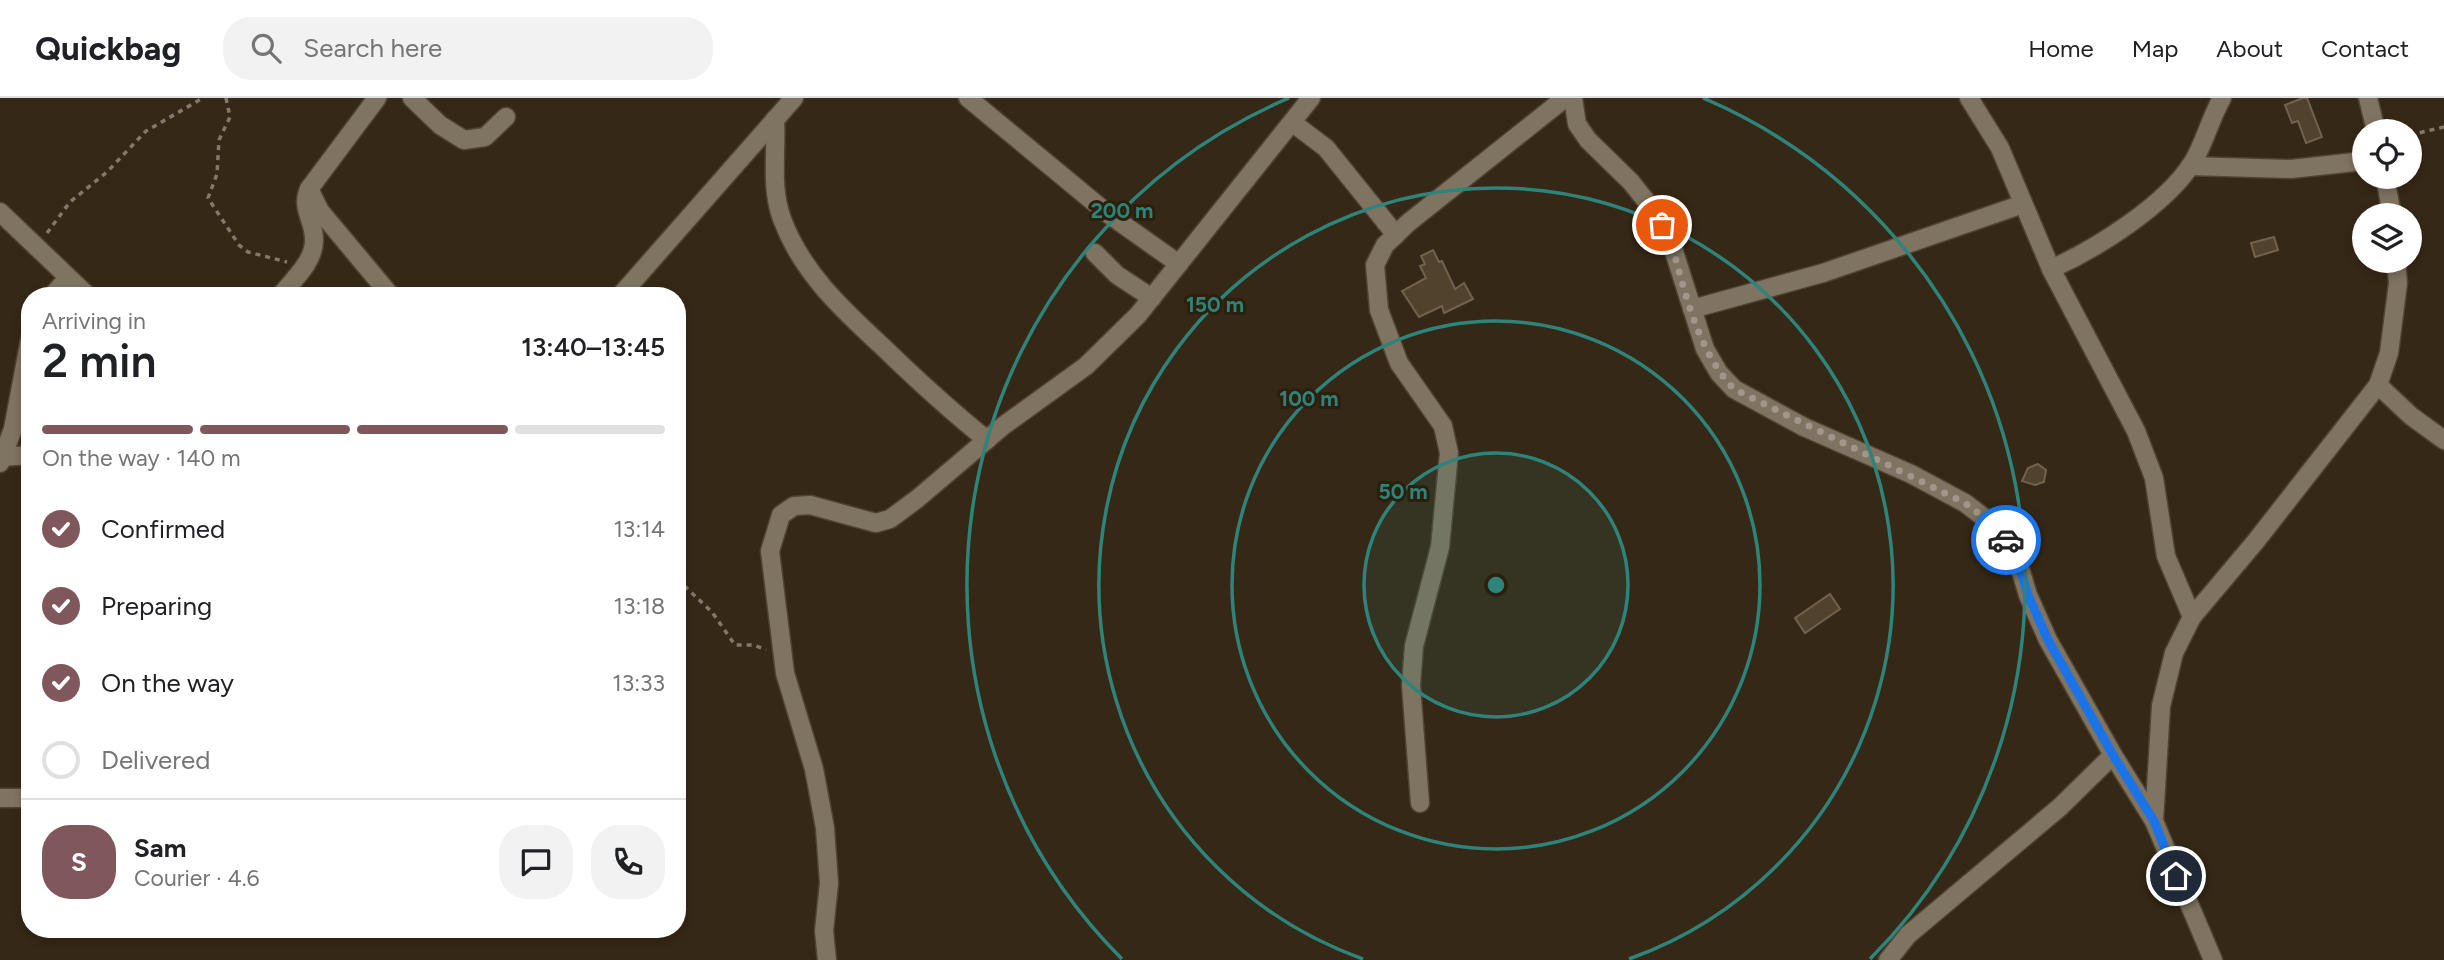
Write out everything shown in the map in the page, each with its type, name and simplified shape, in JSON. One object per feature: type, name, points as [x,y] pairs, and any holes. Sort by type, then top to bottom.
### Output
[{"type":"street","points":[[287,287],[304,267],[315,240],[304,206],[309,188],[377,98]]},
{"type":"street","points":[[412,98],[440,125],[464,140],[485,137],[506,117]]},
{"type":"street","points":[[628,287],[794,98]]},
{"type":"street","points":[[968,98],[1107,213],[1179,264]]},
{"type":"street","points":[[827,960],[824,931],[829,884],[825,828],[814,769],[784,665],[770,551],[772,536],[781,515],[794,506],[810,505],[863,521],[876,523],[890,519],[987,440],[1086,366],[1152,298],[1311,98]]},
{"type":"street","points":[[1420,803],[1411,685],[1414,646],[1440,547],[1449,453],[1443,426],[1399,363],[1379,310],[1374,265],[1385,245],[1396,235],[1565,98]]},
{"type":"street","points":[[1573,98],[1577,124],[1588,140],[1631,182],[1654,211],[1670,239],[1705,349],[1718,373],[1734,389],[1804,426],[1911,474],[1965,503],[1999,529],[2016,555],[2028,595],[2048,640],[2154,821],[2213,960]]},
{"type":"street","points":[[1969,98],[2000,148],[2051,269],[2136,432],[2154,478],[2166,556],[2192,617]]},
{"type":"street","points":[[2051,269],[2084,254],[2116,232],[2146,209],[2190,166],[2203,145],[2222,98]]},
{"type":"street","points":[[2368,98],[2372,119]]},
{"type":"street","points":[[775,119],[774,183],[782,219],[831,300],[942,403],[987,440]]},
{"type":"street","points":[[1293,123],[1325,148],[1396,235]]},
{"type":"street","points":[[2190,166],[2291,169],[2352,162]]},
{"type":"street","points":[[309,188],[320,211],[383,287]]},
{"type":"street","points":[[1692,309],[1824,273],[2023,204]]},
{"type":"street","points":[[0,212],[78,287]]},
{"type":"street","points":[[1095,253],[1117,275],[1152,298]]},
{"type":"street","points":[[2154,821],[2161,706],[2174,653],[2192,617],[2378,385],[2389,353],[2397,273]]},
{"type":"street","points":[[60,287],[68,278]]},
{"type":"street","points":[[2378,385],[2411,416],[2444,440]]},
{"type":"street","points":[[1,460],[13,429],[21,387]]},
{"type":"street","points":[[1,460],[21,457]]},
{"type":"street","points":[[1888,960],[1908,934],[2060,807],[2113,755]]},
{"type":"street","points":[[0,799],[21,798]]},
{"type":"path","points":[[36,248],[70,202],[107,172],[146,131],[203,98]]},
{"type":"path","points":[[226,98],[230,117],[219,141],[217,174],[208,198],[239,245],[248,252],[304,267]]},
{"type":"path","points":[[2422,132],[2444,127]]},
{"type":"path","points":[[686,587],[712,612],[735,645],[762,648],[784,665]]},
{"type":"building","points":[[2307,98],[2322,137],[2306,143],[2298,121],[2292,123],[2285,105]]},
{"type":"building","points":[[2274,237],[2278,250],[2255,257],[2251,243]]},
{"type":"building","points":[[1433,250],[1439,262],[1442,261],[1455,289],[1464,283],[1473,299],[1444,313],[1442,306],[1419,317],[1402,291],[1426,278],[1420,266],[1425,264],[1421,256]]},
{"type":"building","points":[[2038,464],[2046,470],[2044,482],[2035,485],[2022,481],[2028,468]]},
{"type":"building","points":[[1830,594],[1840,609],[1805,633],[1795,618]]},
{"type":"way so far","points":[[1662,225],[1670,239],[1705,349],[1718,373],[1734,389],[1804,426],[1911,474],[1965,503],[1999,529],[2006,540]]},
{"type":"route","points":[[2006,540],[2016,555],[2028,595],[2048,640],[2154,821],[2176,876]]}]
